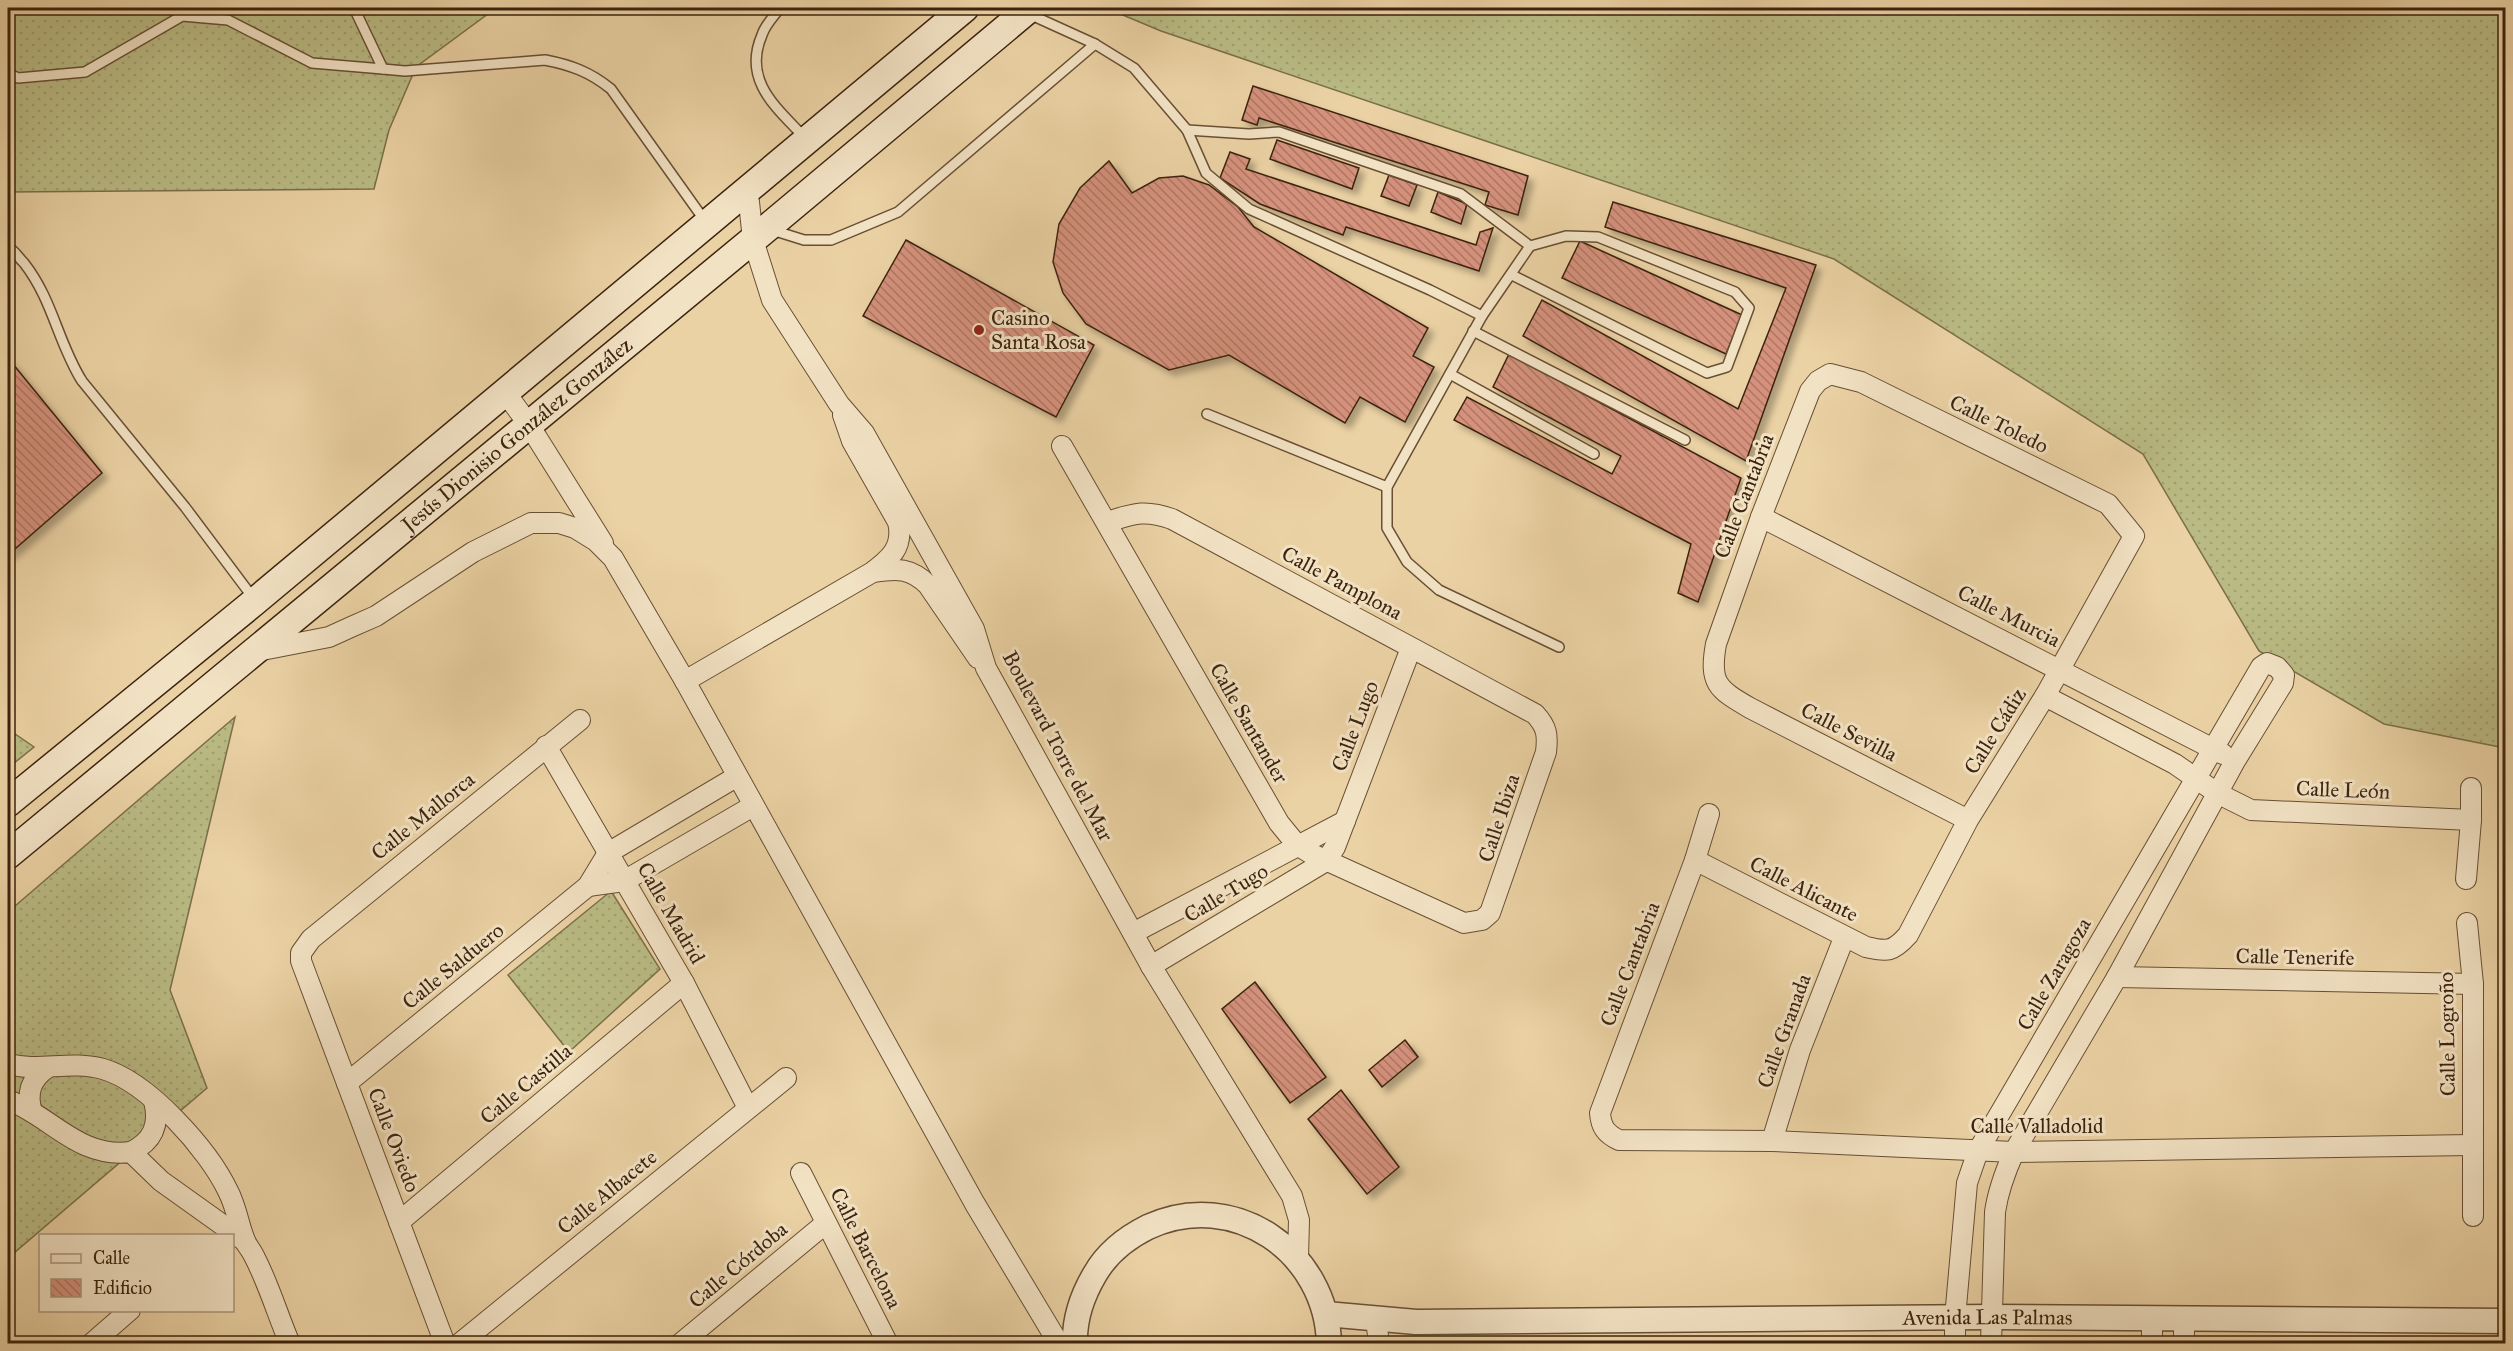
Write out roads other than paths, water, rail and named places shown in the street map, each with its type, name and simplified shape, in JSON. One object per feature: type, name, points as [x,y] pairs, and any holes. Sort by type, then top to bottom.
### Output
[{"type":"main road","name":"Jesús Dionisio González González","points":[[8,803],[255,601],[964,8]]},
{"type":"main road","name":"Jesús Dionisio González González","points":[[8,855],[760,234],[1025,9]]},
{"type":"street","name":"Boulevard Torre del Mar","points":[[746,192],[760,234],[772,300],[839,404],[864,433],[974,629],[986,668],[1151,966],[1292,1196],[1299,1220],[1298,1258]]},
{"type":"street","name":"Calle Cantabria","points":[[1714,680],[1713,663],[1716,644],[1761,517],[1810,391],[1818,381],[1830,374]]},
{"type":"street","name":"Calle Toledo","points":[[1830,374],[1861,382],[2108,504],[2134,536]]},
{"type":"street","points":[[505,392],[529,425],[613,558],[685,681],[736,777],[975,1204],[1059,1342],[1075,1328],[1084,1292],[1103,1261],[1130,1236],[1163,1220],[1199,1214],[1236,1219],[1270,1234],[1298,1258],[1316,1285],[1326,1314],[1329,1344]]},
{"type":"street","points":[[685,681],[872,573],[896,550],[900,532],[898,522],[852,441],[839,404]]},
{"type":"street","name":"Calle Santander","points":[[1062,446],[1279,823],[1297,845],[1326,861],[1464,923],[1482,920]]},
{"type":"street","name":"Calle Pamplona","points":[[1107,522],[1138,512],[1156,513],[1172,519],[1523,706],[1535,714],[1545,726]]},
{"type":"street","name":"Calle Murcia","points":[[1761,517],[2235,761]]},
{"type":"street","points":[[255,652],[330,637],[376,616],[473,552],[531,523],[560,523],[575,528],[596,541],[613,558]]},
{"type":"street","name":"Calle Cádiz","points":[[1893,948],[1908,934],[1968,819],[2045,696],[2134,536]]},
{"type":"street","points":[[872,573],[894,568],[903,569],[921,578],[986,668]]},
{"type":"street","name":"Calle Lugo","points":[[1326,861],[1335,847],[1411,648]]},
{"type":"street","name":"Calle Zaragoza","points":[[1955,1344],[1966,1182],[1978,1151],[2212,748],[2257,674],[2267,663],[2277,667],[2284,675],[2280,688],[2235,761]]},
{"type":"street","name":"Calle Sevilla","points":[[1714,680],[1729,696],[1750,708],[1968,819]]},
{"type":"street","points":[[2045,696],[2175,764],[2217,793]]},
{"type":"street","name":"Calle Mallorca","points":[[301,953],[311,939],[580,720]]},
{"type":"street","name":"Calle Ibiza","points":[[1482,920],[1490,913],[1496,901],[1542,763],[1548,738],[1545,726]]},
{"type":"street","name":"Calle Madrid","points":[[546,746],[684,983],[748,1108]]},
{"type":"street","points":[[1991,1344],[1997,1198],[2014,1152],[2117,977],[2235,761]]},
{"type":"street","name":"Calle Salduero","points":[[347,1083],[588,886],[608,853],[736,777]]},
{"type":"street","points":[[2466,879],[2471,788]]},
{"type":"street","name":"Calle León","points":[[2217,793],[2251,810],[2471,820]]},
{"type":"street","name":"Calle Salduero","points":[[588,886],[624,880],[753,806]]},
{"type":"street","name":"Calle Cantabria","points":[[1605,1130],[1600,1113],[1695,860],[1709,814]]},
{"type":"street","points":[[1297,845],[1344,821]]},
{"type":"street","name":"Calle Tugo","points":[[1133,933],[1297,845]]},
{"type":"street","name":"Calle Alicante","points":[[1695,860],[1844,938],[1878,950],[1887,951],[1893,948]]},
{"type":"street","name":"Calle Tugo","points":[[1151,966],[1326,861]]},
{"type":"street","points":[[1223,885],[1240,913]]},
{"type":"street","name":"Calle Logroño","points":[[2467,923],[2472,984],[2473,1216]]},
{"type":"street","name":"Calle Granada","points":[[1772,1141],[1800,1050],[1844,938]]},
{"type":"street","name":"Calle Oviedo","points":[[301,953],[301,961],[445,1344]]},
{"type":"street","name":"Calle Tenerife","points":[[2117,977],[2472,984]]},
{"type":"street","name":"Calle Castilla","points":[[399,1222],[684,983]]},
{"type":"street","points":[[8,1064],[47,1068],[65,1065],[102,1069],[130,1081],[185,1130],[215,1167],[236,1207],[239,1237]]},
{"type":"street","points":[[32,1112],[29,1095],[31,1086],[47,1068]]},
{"type":"street","name":"Calle Albacete","points":[[459,1344],[786,1078]]},
{"type":"street","points":[[8,1100],[32,1112],[46,1124],[76,1142],[116,1154],[131,1152],[143,1146],[155,1129],[154,1101]]},
{"type":"street","name":"Calle Valladolid","points":[[1605,1130],[1619,1140],[1772,1141],[2014,1152],[2472,1145]]},
{"type":"street","points":[[131,1152],[156,1177],[239,1237],[256,1259],[290,1344]]},
{"type":"street","name":"Calle Barcelona","points":[[801,1173],[886,1343]]},
{"type":"street","name":"Calle Córdoba","points":[[680,1344],[826,1223]]},
{"type":"street","points":[[91,1344],[129,1312]]},
{"type":"street","name":"Avenida Las Palmas","points":[[1326,1314],[1416,1322],[1992,1317],[2505,1321]]},
{"type":"street","points":[[2152,1318],[2152,1344]]},
{"type":"street","points":[[2184,1318],[2184,1344]]},
{"type":"street","points":[[1376,1319],[1379,1344]]},
{"type":"lane","points":[[354,8],[383,69]]},
{"type":"lane","points":[[780,8],[762,35],[755,63],[759,82],[769,99],[807,140]]},
{"type":"lane","points":[[1025,9],[1095,44],[1134,69],[1187,130],[1206,173],[1221,188],[1250,209],[1430,290],[1482,316]]},
{"type":"lane","points":[[8,73],[18,78],[85,72],[182,16],[228,20],[312,63],[405,71],[545,60],[568,64],[594,75],[611,89],[706,223]]},
{"type":"lane","points":[[760,234],[804,240],[831,240],[898,212],[1095,44]]},
{"type":"lane","points":[[1187,130],[1249,134],[1279,132],[1461,194],[1530,246]]},
{"type":"lane","points":[[1512,274],[1707,373],[1726,368],[1749,308],[1735,292],[1598,237],[1566,236],[1530,246],[1473,331],[1387,486],[1387,528],[1407,562],[1439,590],[1559,647]]},
{"type":"lane","points":[[8,247],[15,251],[34,276],[46,298],[71,362],[82,381],[184,507],[255,601]]},
{"type":"lane","points":[[1473,331],[1685,440]]},
{"type":"lane","points":[[1450,374],[1594,454]]},
{"type":"lane","points":[[1207,414],[1387,486]]},
{"type":"place","name":"Casino Santa Rosa","points":[[979,330]]}]
